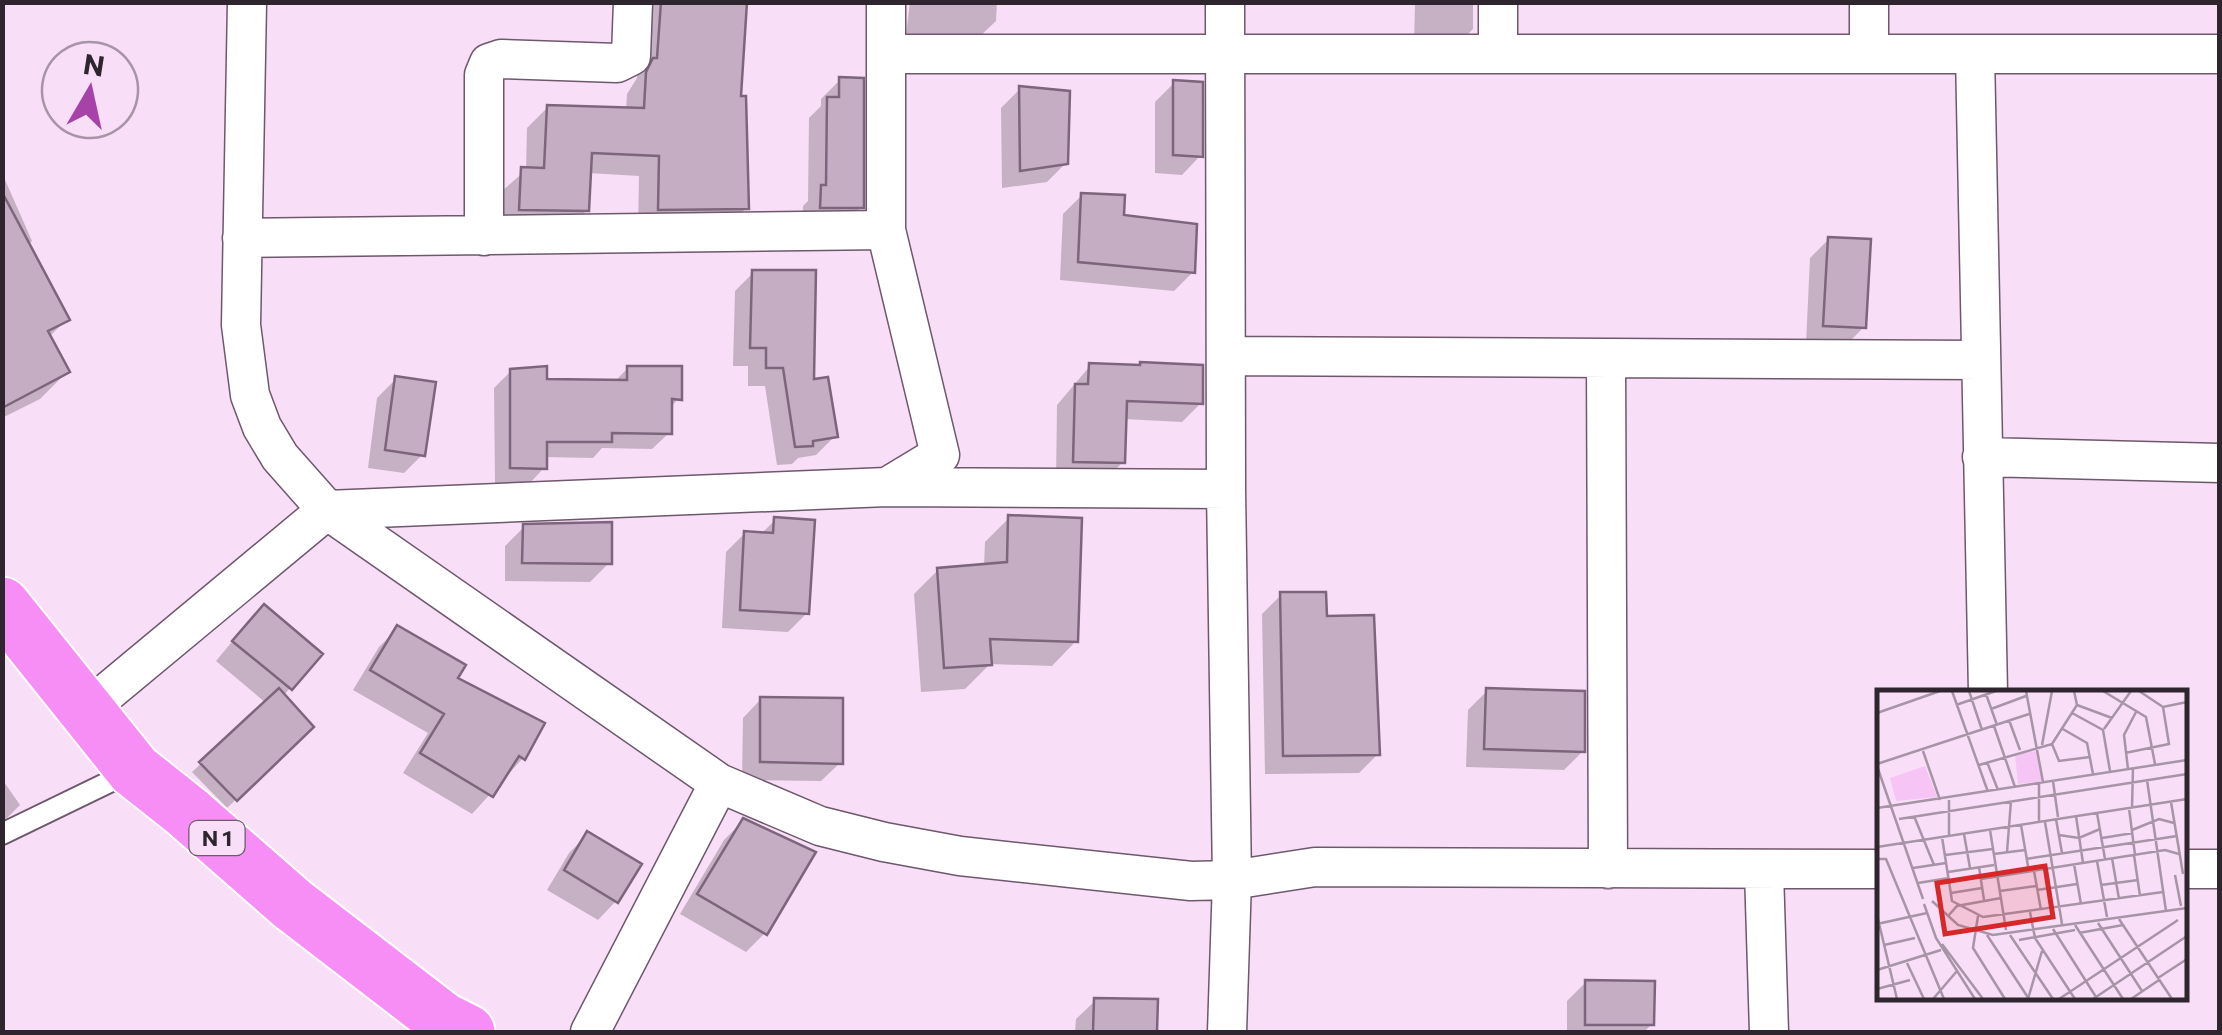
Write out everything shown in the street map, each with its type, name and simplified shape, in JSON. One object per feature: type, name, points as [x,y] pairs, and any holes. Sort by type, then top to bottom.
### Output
[{"type":"highway","name":"N 1","points":[[2,605],[134,770],[292,904],[442,1020],[467,1032]]},
{"type":"street","points":[[248,2],[241,325],[250,395],[262,427],[280,457],[327,510],[719,783],[820,826],[884,842],[979,858],[1190,881],[1232,880],[1315,867],[1877,869]]},
{"type":"street","points":[[484,236],[484,75],[489,63],[501,58],[617,64],[631,56],[633,2]]},
{"type":"street","points":[[886,2],[886,230],[940,454],[886,487]]},
{"type":"street","points":[[1225,2],[1232,880],[1227,1032]]},
{"type":"street","points":[[1498,2],[1498,54]]},
{"type":"street","points":[[1869,2],[1870,54]]},
{"type":"street","points":[[886,54],[2220,54]]},
{"type":"street","points":[[1975,54],[1988,690]]},
{"type":"street","points":[[242,238],[886,230]]},
{"type":"street","points":[[1226,356],[1981,360]]},
{"type":"street","points":[[1606,358],[1608,869]]},
{"type":"street","points":[[1982,458],[2220,463]]},
{"type":"street","points":[[85,711],[327,510],[886,487],[1226,488]]},
{"type":"street","points":[[590,1032],[719,783]]},
{"type":"street","points":[[2187,868],[2220,869]]},
{"type":"street","points":[[1764,871],[1769,1032]]},
{"type":"lane","points":[[2,834],[134,770]]},
{"type":"building","points":[[661,2],[747,2],[741,96],[746,96],[749,209],[658,210],[659,156],[592,153],[589,211],[519,210],[521,167],[544,168],[547,105],[644,108],[646,72],[653,58],[657,58]]},
{"type":"building","points":[[839,77],[864,78],[864,208],[820,208],[821,185],[826,185],[827,97],[839,97]]},
{"type":"building","points":[[1173,80],[1203,82],[1203,157],[1173,155]]},
{"type":"building","points":[[1019,86],[1070,91],[1068,164],[1020,171]]},
{"type":"building","points":[[2,192],[70,320],[48,331],[70,372],[2,408]]},
{"type":"building","points":[[1081,193],[1125,195],[1124,215],[1197,224],[1195,273],[1078,262]]},
{"type":"building","points":[[1828,237],[1871,239],[1866,328],[1823,326]]},
{"type":"building","points":[[752,270],[816,270],[814,379],[828,377],[838,437],[813,441],[813,446],[795,447],[783,368],[766,368],[766,348],[750,348]]},
{"type":"building","points":[[1089,363],[1203,365],[1203,404],[1127,401],[1125,463],[1073,462],[1075,384],[1088,384]]},
{"type":"building","points":[[547,366],[547,379],[627,380],[627,366],[682,366],[682,400],[672,399],[672,434],[612,433],[612,442],[547,442],[547,469],[510,468],[510,369]]},
{"type":"building","points":[[395,376],[436,382],[425,456],[385,450]]},
{"type":"building","points":[[1008,515],[1082,518],[1078,642],[990,639],[992,665],[944,668],[937,568],[1007,562]]},
{"type":"building","points":[[774,517],[815,520],[809,614],[740,610],[744,531],[773,533]]},
{"type":"building","points":[[612,522],[612,564],[522,563],[523,524]]},
{"type":"building","points":[[1280,592],[1326,592],[1327,616],[1374,615],[1380,755],[1283,756]]},
{"type":"building","points":[[264,604],[323,654],[292,690],[232,641]]},
{"type":"building","points":[[397,625],[466,665],[458,678],[545,723],[525,760],[519,756],[493,797],[420,753],[444,714],[370,670]]},
{"type":"building","points":[[279,688],[314,727],[237,801],[199,762]]},
{"type":"building","points":[[1486,688],[1585,691],[1585,752],[1484,749]]},
{"type":"building","points":[[760,697],[843,698],[843,764],[760,762]]},
{"type":"building","points":[[743,818],[816,852],[767,935],[697,894]]},
{"type":"building","points":[[587,831],[642,864],[618,903],[564,870]]},
{"type":"building","points":[[1585,980],[1655,981],[1654,1025],[1585,1025]]},
{"type":"building","points":[[1094,998],[1158,999],[1157,1032],[1093,1032]]}]
